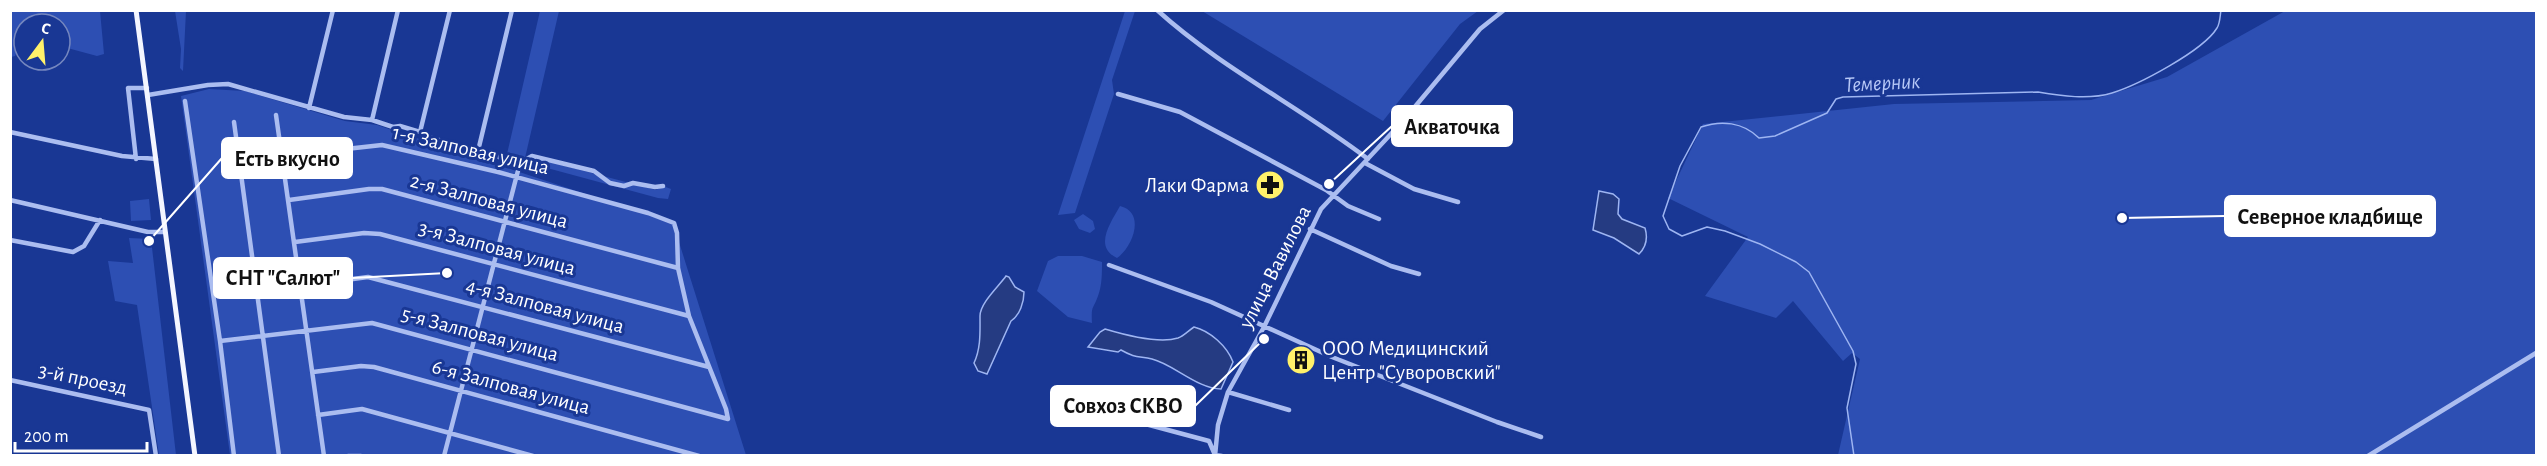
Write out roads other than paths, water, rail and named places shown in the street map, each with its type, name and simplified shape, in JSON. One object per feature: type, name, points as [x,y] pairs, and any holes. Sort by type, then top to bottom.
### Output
[{"type":"main road","points":[[136,10],[195,456]]},
{"type":"street","points":[[309,108],[333,10]]},
{"type":"street","points":[[372,120],[398,10]]},
{"type":"street","points":[[420,132],[450,10]]},
{"type":"street","points":[[478,151],[512,10]]},
{"type":"street","points":[[1157,10],[1202,47],[1316,121],[1366,161],[1414,189],[1458,202]]},
{"type":"street","name":"улица Вавилова","points":[[1215,455],[1218,425],[1228,392],[1264,327],[1321,209],[1403,121],[1479,29],[1504,10]]},
{"type":"street","points":[[148,95],[228,84],[344,117],[372,120],[393,127],[399,126],[420,132],[428,137],[520,163],[532,156],[594,171],[610,183],[624,186],[633,183],[663,186]]},
{"type":"street","points":[[136,159],[128,88],[147,88]]},
{"type":"street","points":[[1118,94],[1180,112],[1326,190],[1332,196],[1379,219]]},
{"type":"street","points":[[185,101],[220,341],[234,456]]},
{"type":"street","points":[[276,115],[290,200],[324,456]]},
{"type":"street","points":[[234,122],[279,456]]},
{"type":"street","points":[[10,132],[136,159],[156,159]]},
{"type":"street","name":"1-я Залповая улица","points":[[283,156],[382,145],[517,177],[648,213],[674,223],[677,233],[678,268]]},
{"type":"street","points":[[444,456],[520,163]]},
{"type":"street","name":"2-я Залповая улица","points":[[290,200],[382,189],[678,268]]},
{"type":"street","points":[[10,200],[148,232],[165,232]]},
{"type":"street","points":[[10,240],[74,252],[84,246],[100,220]]},
{"type":"street","points":[[1310,229],[1391,266],[1419,274]]},
{"type":"street","name":"3-я Залповая улица","points":[[295,242],[364,233],[380,234],[689,316]]},
{"type":"street","points":[[1109,265],[1211,302],[1264,327],[1455,406],[1541,437]]},
{"type":"street","points":[[678,268],[689,316],[709,367]]},
{"type":"street","name":"4-я Залповая улица","points":[[301,286],[368,277],[709,367]]},
{"type":"street","name":"5-я Залповая улица","points":[[220,341],[372,323],[473,348],[728,419],[709,367]]},
{"type":"street","points":[[2368,456],[2536,353]]},
{"type":"street","name":"6-я Залповая улица","points":[[313,372],[362,366],[374,367],[699,456]]},
{"type":"street","name":"3-й проезд","points":[[10,380],[149,410],[156,456]]},
{"type":"street","points":[[1228,392],[1289,410]]},
{"type":"street","points":[[318,415],[362,409],[533,456]]},
{"type":"street","points":[[1138,422],[1209,441],[1215,455],[1222,456]]},
{"type":"street","points":[[348,456],[361,456]]},
{"type":"waterway","name":"Темерник","points":[[1854,456],[1847,408],[1856,364],[1853,351],[1809,272],[1796,262],[1760,244],[1725,231],[1707,227],[1682,236],[1669,229],[1663,216],[1680,166],[1701,127],[1724,123],[1739,126],[1759,138],[1775,136],[1827,113],[1836,99],[1843,97],[2038,92],[2075,97],[2112,93],[2153,75],[2198,47],[2217,28],[2221,10]]},
{"type":"place","name":"Акваточка","points":[[1329,184]]},
{"type":"place","name":"Лаки Фарма","points":[[1270,185]]},
{"type":"place","name":"Северное кладбище","points":[[2122,218]]},
{"type":"place","name":"Есть вкусно","points":[[149,241]]},
{"type":"place","name":"СНТ \"Салют\"","points":[[447,273]]},
{"type":"place","name":"Совхоз СКВО","points":[[1264,339]]},
{"type":"place","name":"ООО Медицинский Центр \"Суворовский\"","points":[[1301,360]]}]
